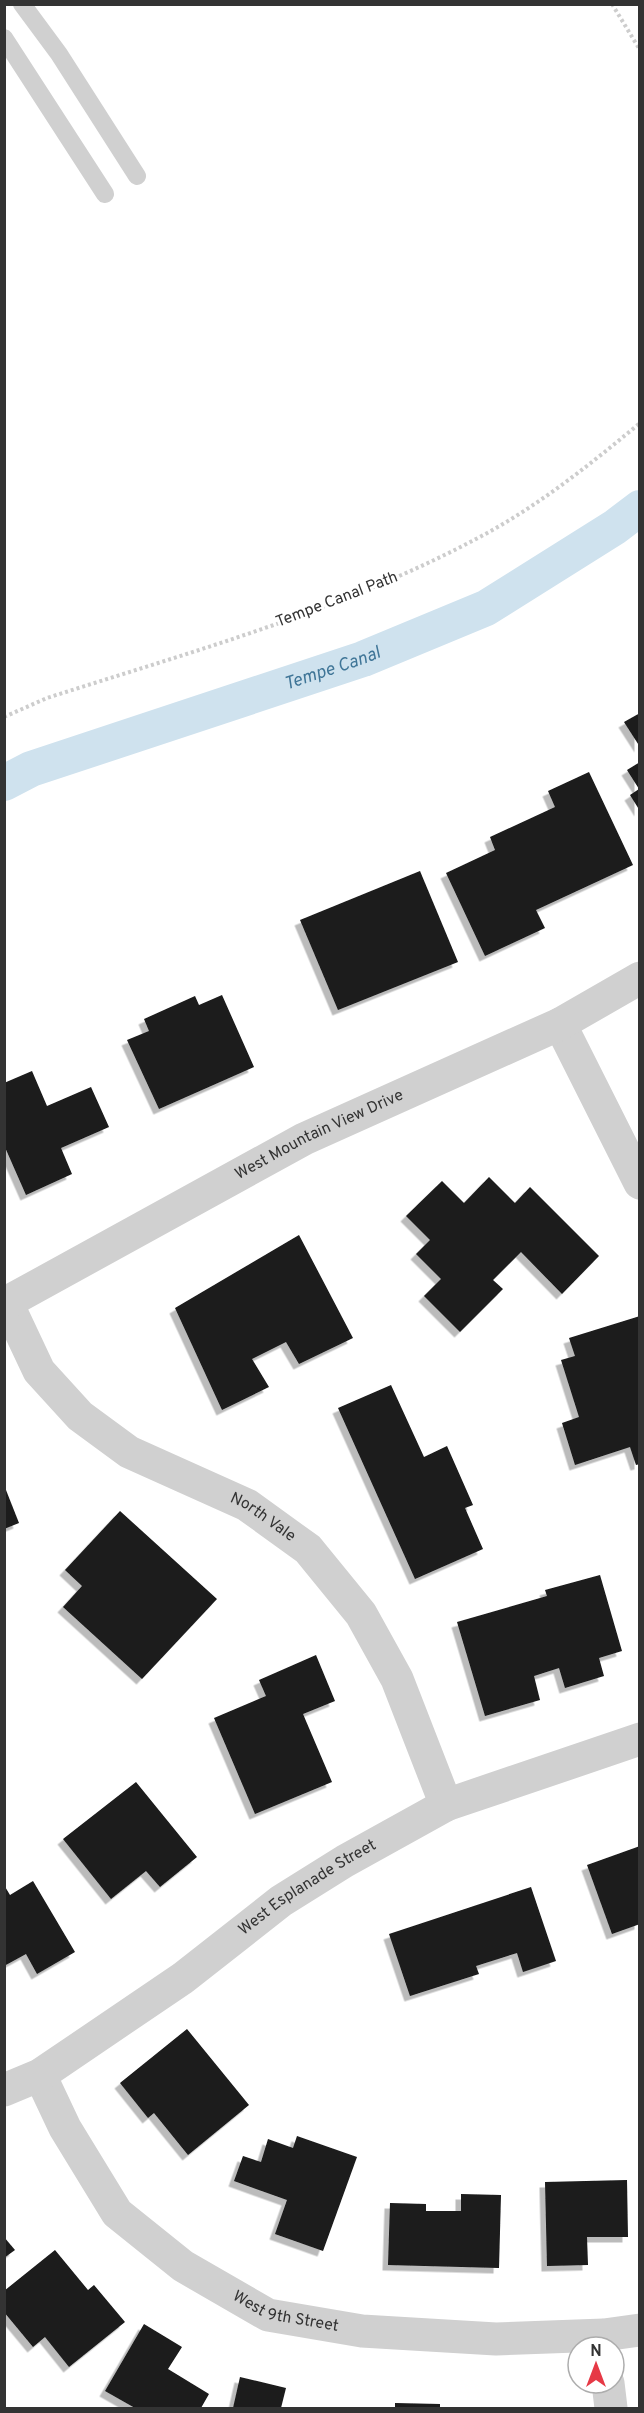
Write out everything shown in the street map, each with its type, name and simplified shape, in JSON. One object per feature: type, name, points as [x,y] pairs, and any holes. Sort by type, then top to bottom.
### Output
[{"type":"street","name":"West Mountain View Drive","points":[[6,1303],[304,1139],[560,1024],[639,978]]},
{"type":"street","points":[[560,1024],[639,1183]]},
{"type":"street","name":"North Vale","points":[[6,1303],[39,1371],[80,1416],[129,1452],[247,1504],[308,1549],[361,1614],[397,1679],[446,1805]]},
{"type":"street","name":"West Esplanade Street","points":[[4,2090],[40,2075],[183,1978],[280,1901],[345,1861],[446,1805],[639,1739]]},
{"type":"street","name":"West 9th Street","points":[[40,2075],[65,2128],[117,2213],[183,2266],[268,2315],[362,2331],[496,2339],[566,2340]]},
{"type":"street","name":"West 9th Street","points":[[624,2335],[639,2330]]},
{"type":"lane","points":[[22,4],[59,54],[137,176]]},
{"type":"lane","points":[[4,38],[105,194]]},
{"type":"path","points":[[612,4],[639,50]]},
{"type":"path","name":"Tempe Canal Path","points":[[4,717],[47,698],[314,612],[398,578],[500,525],[580,473],[639,423]]},
{"type":"building","points":[[640,713],[640,747],[624,722]]},
{"type":"building","points":[[640,762],[640,811],[630,795],[639,789],[627,770]]},
{"type":"building","points":[[589,772],[633,865],[536,910],[545,928],[485,956],[446,873],[495,850],[490,837],[555,807],[548,791]]},
{"type":"building","points":[[420,871],[458,962],[338,1010],[300,920]]},
{"type":"building","points":[[222,995],[254,1067],[159,1109],[127,1040],[149,1031],[144,1019],[195,996],[199,1005]]},
{"type":"building","points":[[32,1071],[47,1106],[91,1087],[109,1127],[61,1148],[72,1174],[26,1195],[4,1145],[4,1083]]},
{"type":"building","points":[[489,1177],[515,1203],[530,1187],[599,1256],[562,1294],[521,1252],[493,1280],[503,1289],[460,1332],[424,1296],[441,1279],[416,1254],[430,1240],[406,1216],[442,1181],[464,1203]]},
{"type":"building","points":[[299,1235],[353,1338],[299,1364],[286,1342],[252,1359],[269,1387],[222,1410],[175,1308]]},
{"type":"building","points":[[640,1316],[640,1464],[636,1465],[630,1447],[575,1465],[562,1423],[579,1417],[561,1360],[575,1356],[569,1338]]},
{"type":"building","points":[[391,1385],[424,1457],[447,1446],[473,1505],[465,1508],[483,1549],[415,1579],[338,1408]]},
{"type":"building","points":[[4,1485],[19,1523],[4,1529]]},
{"type":"building","points":[[120,1511],[217,1599],[142,1679],[63,1607],[82,1586],[65,1570]]},
{"type":"building","points":[[600,1575],[622,1651],[599,1658],[604,1676],[565,1688],[559,1668],[534,1676],[540,1700],[485,1716],[457,1622],[547,1596],[545,1590]]},
{"type":"building","points":[[316,1655],[335,1701],[303,1714],[332,1782],[255,1814],[214,1718],[266,1696],[259,1680]]},
{"type":"building","points":[[136,1782],[197,1857],[160,1887],[146,1871],[111,1899],[63,1839]]},
{"type":"building","points":[[640,1846],[640,1924],[612,1934],[587,1865]]},
{"type":"building","points":[[33,1881],[75,1952],[37,1974],[26,1954],[4,1966],[4,1885],[10,1895]]},
{"type":"building","points":[[531,1887],[556,1961],[523,1972],[517,1953],[476,1966],[479,1974],[410,1996],[389,1934]]},
{"type":"building","points":[[187,2029],[249,2105],[188,2155],[154,2113],[148,2118],[120,2083]]},
{"type":"building","points":[[297,2136],[357,2157],[323,2251],[275,2234],[287,2200],[234,2181],[243,2156],[261,2162],[268,2139],[293,2148]]},
{"type":"building","points":[[627,2180],[628,2237],[587,2237],[588,2265],[547,2266],[545,2182]]},
{"type":"building","points":[[461,2194],[501,2195],[499,2268],[388,2265],[390,2203],[426,2204],[426,2211],[461,2211]]},
{"type":"building","points":[[4,2237],[15,2250],[4,2258]]},
{"type":"building","points":[[55,2250],[88,2290],[94,2285],[125,2322],[69,2367],[45,2337],[33,2347],[4,2312],[4,2291]]},
{"type":"building","points":[[144,2324],[182,2347],[168,2369],[209,2394],[201,2408],[135,2408],[105,2391]]},
{"type":"building","points":[[240,2377],[286,2388],[281,2408],[233,2408]]},
{"type":"building","points":[[395,2403],[440,2404],[440,2408],[395,2408]]},
{"type":"waterway","name":"Tempe Canal","points":[[4,783],[31,769],[363,659],[486,608],[615,527],[640,508]]}]
